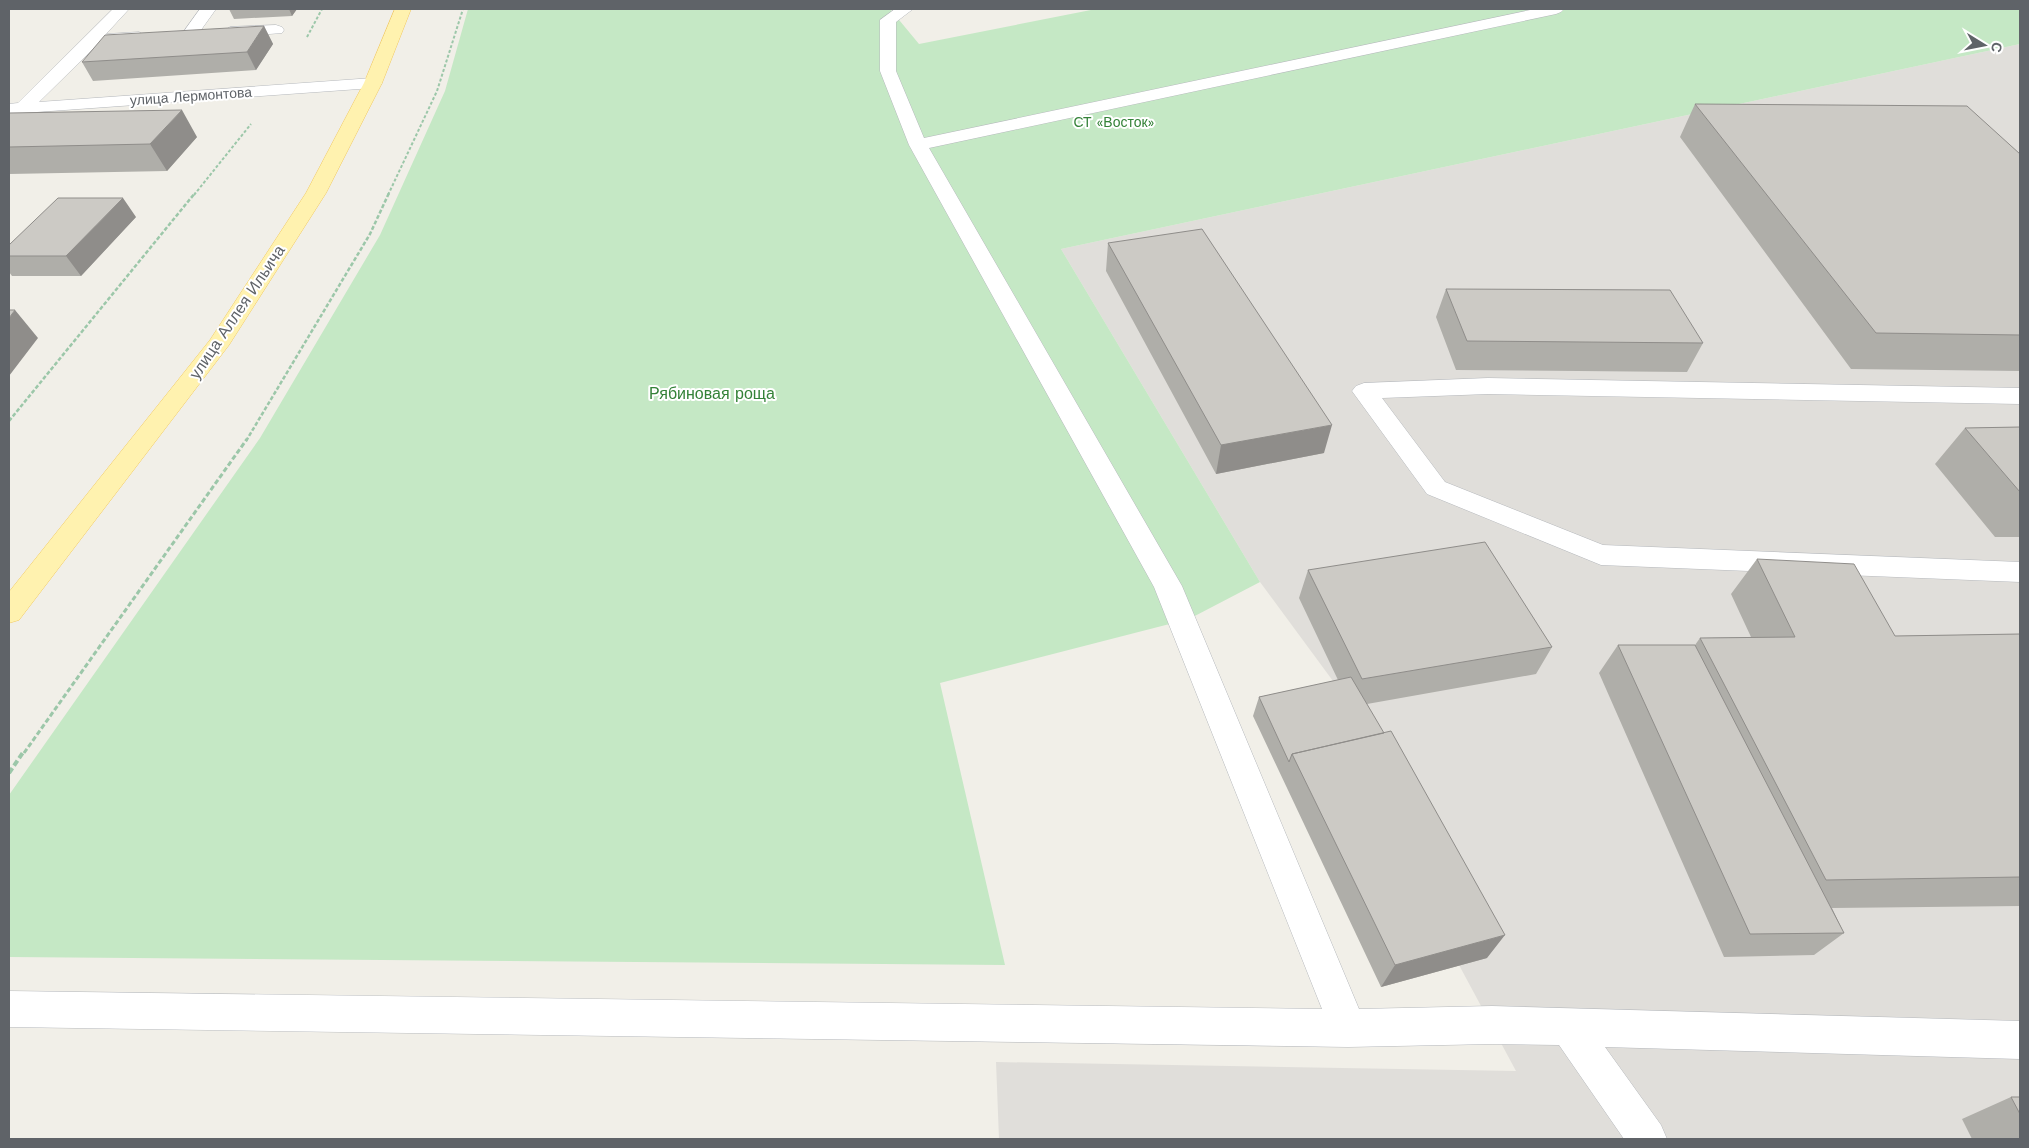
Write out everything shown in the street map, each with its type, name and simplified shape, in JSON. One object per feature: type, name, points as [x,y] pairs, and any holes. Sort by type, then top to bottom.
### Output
[{"type":"main road","name":"улица Аллея Ильича","points":[[9,612],[218,345],[316,194],[373,84],[403,9]]},
{"type":"street","points":[[16,108],[92,40],[121,9]]},
{"type":"street","points":[[190,34],[208,9]]},
{"type":"street","points":[[905,9],[888,20],[888,70],[918,145],[1168,586],[1348,1028]]},
{"type":"street","points":[[918,145],[1556,9]]},
{"type":"street","points":[[170,35],[276,30]]},
{"type":"street","points":[[92,40],[151,36]]},
{"type":"street","name":"улица Лермонтова","points":[[16,108],[373,84]]},
{"type":"street","points":[[2020,396],[1488,386],[1364,391],[1436,488],[1601,555],[2020,572]]},
{"type":"street","points":[[9,1010],[1348,1028],[1492,1025],[2020,1040]]},
{"type":"street","points":[[1568,1027],[1647,1139]]},
{"type":"path","points":[[9,421],[279,90],[322,9]]},
{"type":"path","points":[[9,772],[250,436],[370,234],[438,91],[463,9]]},
{"type":"shaded area","points":[[2020,44],[2020,1139],[999,1139],[996,1062],[1516,1071],[1459,965],[1344,696],[1260,582],[1061,249]]},
{"type":"green space","name":"Рябиновая роща","points":[[468,9],[890,9],[919,44],[1096,9],[2020,9],[2020,44],[1061,249],[1260,582],[1189,619],[940,683],[1005,965],[9,957],[9,795],[260,438],[380,235],[445,91]]},
{"type":"building","points":[[264,26],[247,52],[82,62],[105,35]]},
{"type":"building","points":[[1695,104],[1967,106],[2020,154],[2020,335],[1876,333]]},
{"type":"building","points":[[182,110],[150,144],[9,147],[9,113]]},
{"type":"building","points":[[58,198],[123,198],[66,256],[9,256],[9,245]]},
{"type":"building","points":[[1202,229],[1332,425],[1221,445],[1108,243]]},
{"type":"building","points":[[1446,289],[1670,290],[1703,343],[1467,341]]},
{"type":"building","points":[[9,310],[15,310],[9,318]]},
{"type":"building","points":[[2020,427],[2020,492],[1965,428]]},
{"type":"building","points":[[1485,542],[1552,647],[1362,679],[1308,570]]},
{"type":"building","points":[[1757,559],[1854,564],[1895,636],[2020,634],[2020,877],[1826,880],[1700,638],[1795,637]]},
{"type":"building","points":[[1618,645],[1695,645],[1844,933],[1750,934]]},
{"type":"building","points":[[1351,677],[1384,733],[1292,754],[1289,762],[1259,697]]},
{"type":"building","points":[[1391,731],[1505,935],[1395,965],[1292,754]]},
{"type":"building","points":[[2011,1097],[2020,1097],[2020,1114]]},
{"type":"park label","name":"СТ «Восток»","points":[[1114,122]]}]
